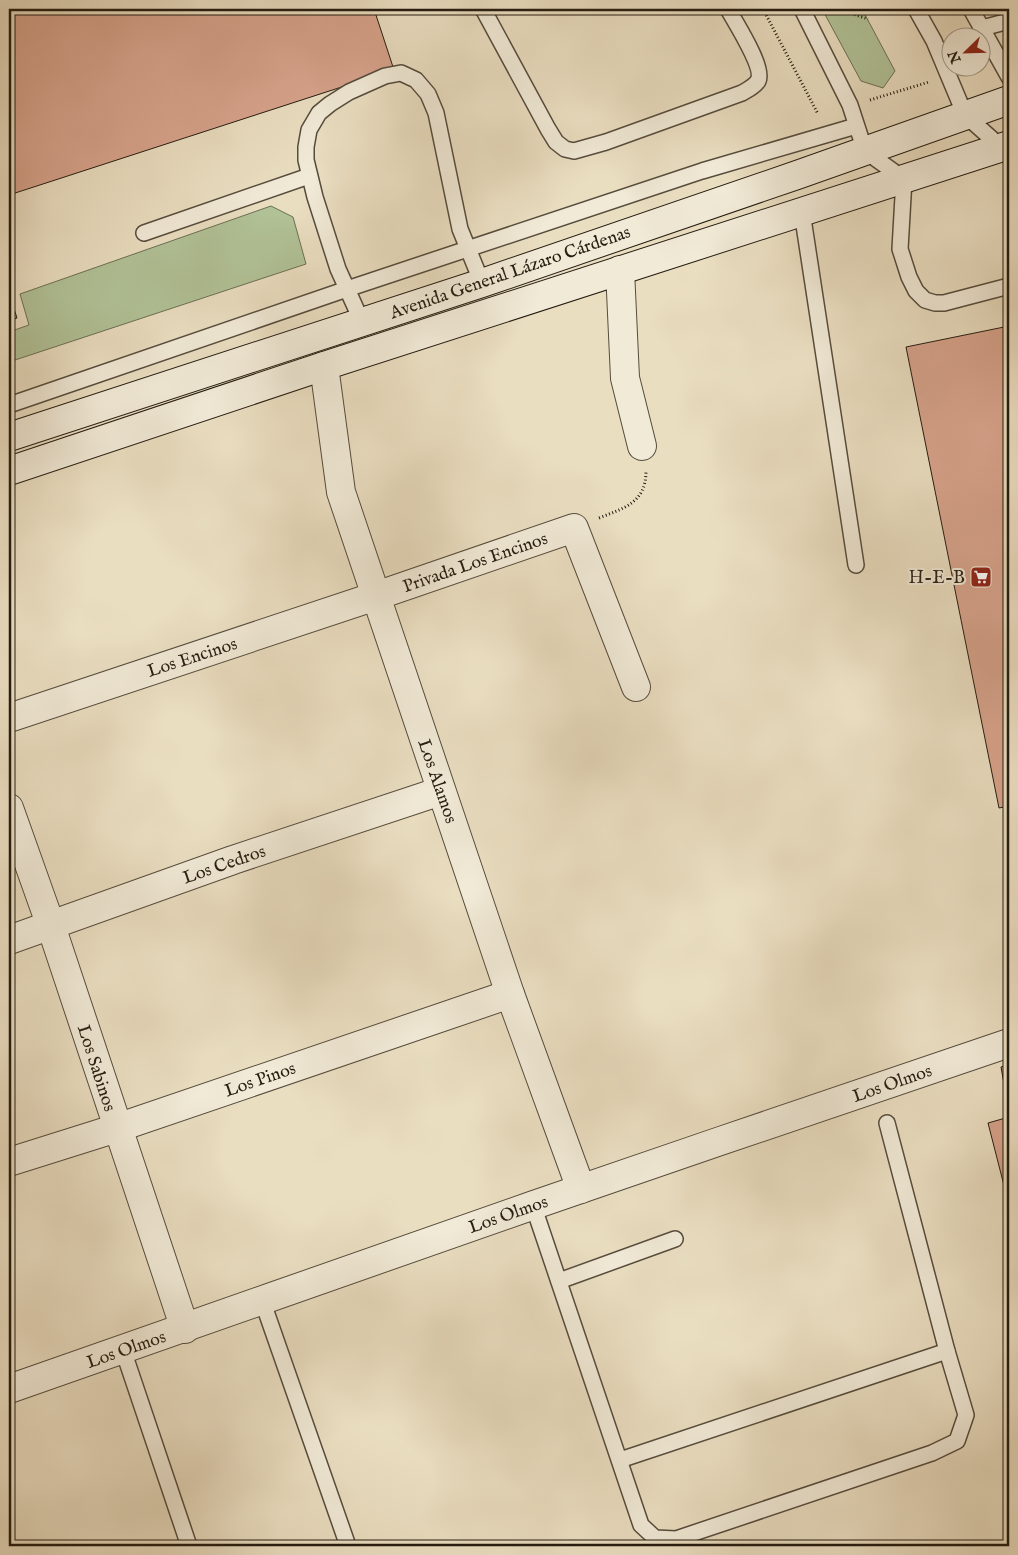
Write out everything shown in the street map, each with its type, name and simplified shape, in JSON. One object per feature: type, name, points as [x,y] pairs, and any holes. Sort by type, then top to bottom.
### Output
[{"type":"street","name":"Avenida General Lázaro Cárdenas","points":[[9,437],[482,283],[1009,100]]},
{"type":"street","name":"Avenida General Lázaro Cárdenas","points":[[9,471],[324,366],[1005,146]]},
{"type":"street","points":[[702,243],[682,249],[686,238],[695,232],[769,193],[797,175]]},
{"type":"street","points":[[620,270],[625,378],[642,446]]},
{"type":"street","name":"Los Alamos","points":[[324,366],[341,492],[510,994],[581,1189]]},
{"type":"street","points":[[574,528],[636,687]]},
{"type":"street","name":"Privada Los Encinos","points":[[376,596],[574,528]]},
{"type":"street","name":"Los Encinos","points":[[9,718],[376,596]]},
{"type":"street","name":"Los Cedros","points":[[9,940],[233,860],[441,791]]},
{"type":"street","name":"Los Sabinos","points":[[9,808],[51,926],[185,1329]]},
{"type":"street","name":"Los Pinos","points":[[9,1162],[117,1128],[510,994]]},
{"type":"street","name":"Los Olmos","points":[[9,1389],[185,1329],[533,1205],[1009,1043]]},
{"type":"lane","points":[[483,9],[548,129],[560,145],[565,149],[574,151],[642,129],[742,93],[753,87],[759,80],[755,59],[728,9]]},
{"type":"lane","points":[[802,9],[850,106],[864,151],[904,179],[900,249],[916,292],[925,300],[944,303],[1009,286]]},
{"type":"lane","points":[[916,9],[940,55]]},
{"type":"lane","points":[[971,9],[982,28],[1009,21]]},
{"type":"lane","points":[[990,43],[1009,77]]},
{"type":"lane","points":[[362,322],[338,269],[309,176],[306,160],[308,138],[309,130],[319,113],[330,104],[349,92],[386,76],[401,73],[416,80],[428,94],[436,113],[460,229],[482,283]]},
{"type":"lane","points":[[950,78],[965,115],[1005,146]]},
{"type":"lane","points":[[9,405],[347,289],[702,171],[856,126]]},
{"type":"lane","points":[[144,233],[309,176]]},
{"type":"lane","points":[[802,212],[856,565]]},
{"type":"lane","points":[[533,1205],[641,1525],[655,1538],[676,1539],[932,1453],[957,1441],[966,1415],[887,1123]]},
{"type":"lane","points":[[559,1281],[675,1239]]},
{"type":"lane","points":[[262,1300],[348,1546]]},
{"type":"lane","points":[[123,1350],[189,1546]]},
{"type":"lane","points":[[620,1460],[947,1350]]},
{"type":"path","points":[[763,9],[817,115],[942,78]]},
{"type":"path","points":[[838,9],[868,19]]},
{"type":"path","points":[[574,528],[622,509],[638,499],[646,485],[642,446]]},
{"type":"green space","points":[[822,9],[862,9],[895,71],[883,88],[861,81]]},
{"type":"green space","points":[[271,206],[293,217],[306,264],[9,362],[9,332],[29,325],[20,294]]},
{"type":"building","points":[[9,9],[374,9],[394,70],[9,195]]},
{"type":"building","points":[[9,293],[17,318],[9,321]]},
{"type":"building","name":"H-E-B","points":[[1009,326],[1009,806],[999,808],[906,347]]},
{"type":"building","points":[[1009,1064],[1009,1112],[1001,1067]]},
{"type":"building","points":[[1009,1117],[1009,1205],[988,1123]]},
{"type":"place","name":"H-E-B","points":[[981,577]]}]
